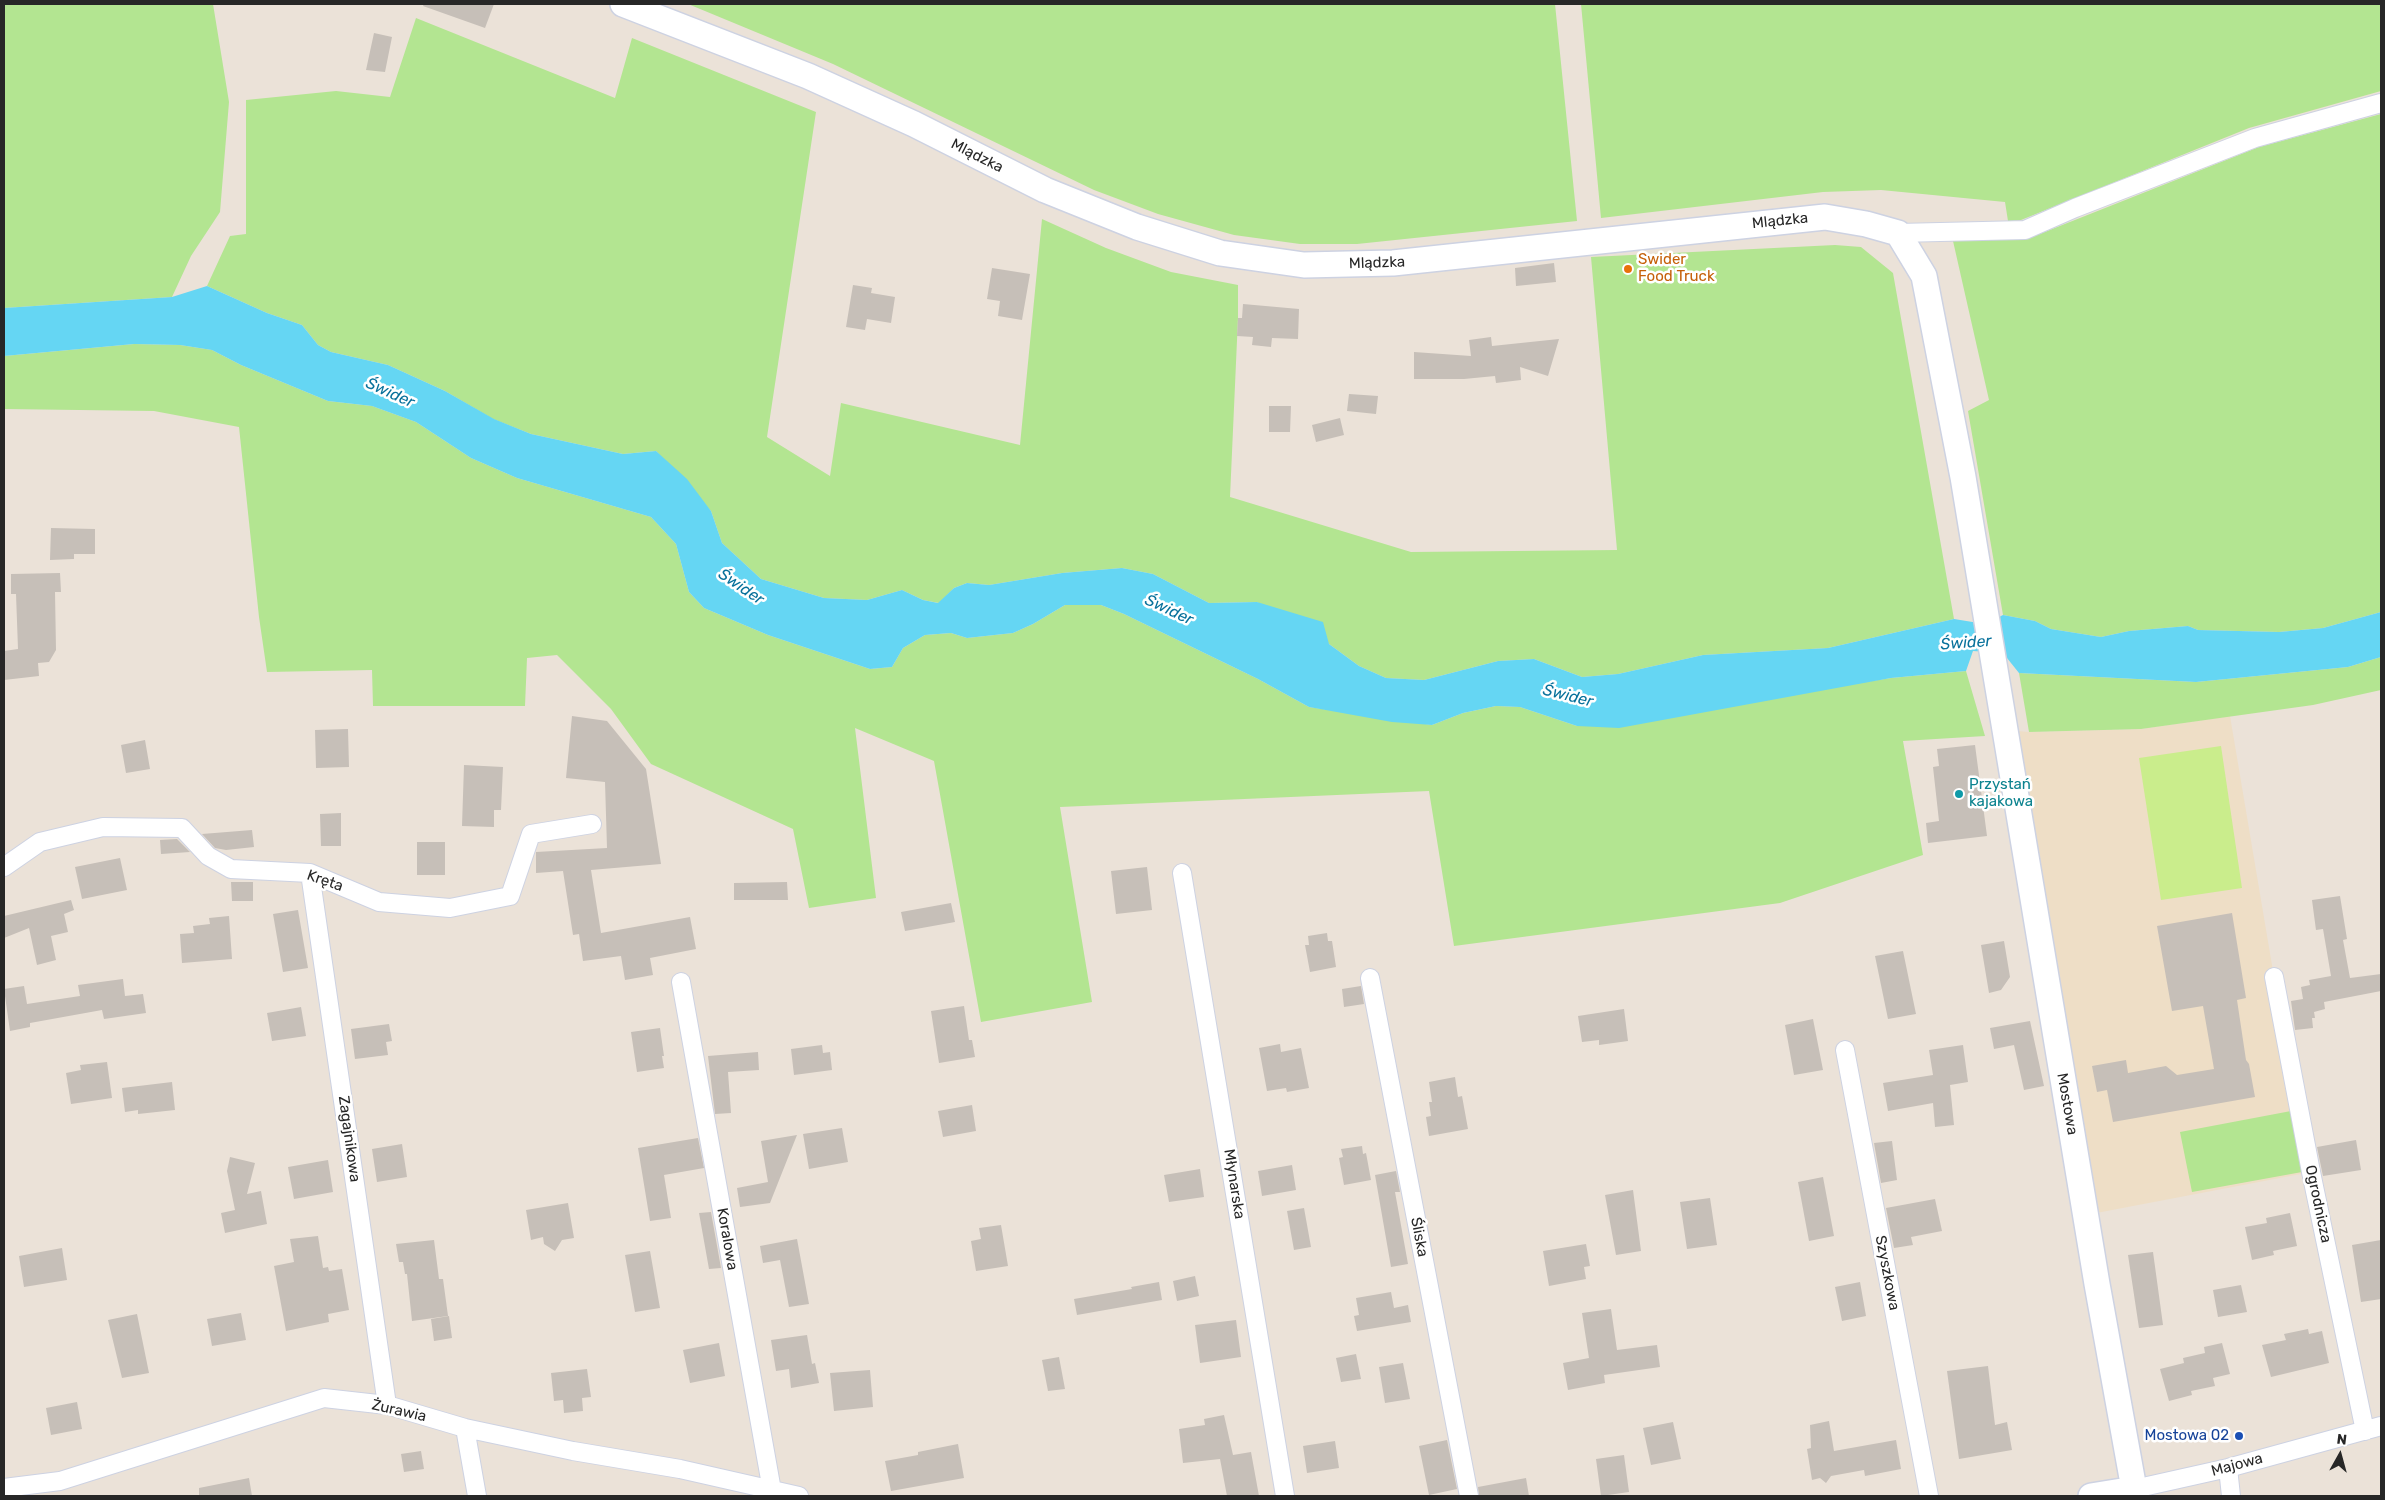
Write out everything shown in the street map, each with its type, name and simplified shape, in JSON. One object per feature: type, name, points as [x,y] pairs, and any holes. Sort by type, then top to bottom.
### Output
[{"type":"street","name":"Mlądzka","points":[[623,4],[808,76],[914,124],[1045,190],[1137,227],[1220,253],[1304,265],[1393,263],[1824,217],[1866,224],[1898,233]]},
{"type":"street","points":[[1898,233],[2026,230],[2075,208],[2254,138],[2381,103]]},
{"type":"street","name":"Mostowa","points":[[1898,233],[1924,276],[1967,502],[2097,1284],[2134,1489]]},
{"type":"street","name":"Kręta","points":[[4,867],[40,842],[103,827],[182,828],[208,856],[232,869],[310,873],[378,902],[450,908],[510,896],[531,834],[592,824]]},
{"type":"street","name":"Zagajnikowa","points":[[310,873],[388,1405]]},
{"type":"street","name":"Młynarska","points":[[1182,873],[1285,1496]]},
{"type":"street","name":"Ogrodnicza","points":[[2274,976],[2311,1172],[2373,1428]]},
{"type":"street","name":"Śliska","points":[[1370,978],[1468,1496]]},
{"type":"street","name":"Koralowa","points":[[681,982],[772,1492]]},
{"type":"street","name":"Szyszkowa","points":[[1845,1050],[1929,1496]]},
{"type":"street","name":"Żurawia","points":[[4,1488],[60,1481],[324,1398],[388,1405],[465,1428],[573,1451],[680,1469],[772,1492],[799,1496]]},
{"type":"street","points":[[465,1428],[477,1496]]},
{"type":"street","name":"Majowa","points":[[2091,1496],[2134,1489],[2228,1468],[2373,1428]]},
{"type":"street","points":[[2228,1468],[2231,1496]]},
{"type":"shaded area","points":[[2230,716],[2274,977],[2311,1172],[2086,1215],[2006,730],[2029,732],[2141,729]]},
{"type":"green space","points":[[4,4],[213,4],[229,102],[220,212],[191,256],[172,297],[4,308]]},
{"type":"green space","points":[[688,4],[1555,4],[1577,221],[1357,244],[1300,244],[1234,235],[1158,214],[1094,190],[833,64]]},
{"type":"green space","points":[[1581,4],[2381,4],[2381,91],[2249,128],[2021,220],[2008,221],[2005,202],[1881,190],[1823,192],[1601,218]]},
{"type":"green space","points":[[416,18],[615,98],[632,38],[816,112],[767,437],[830,476],[841,403],[1020,445],[1042,219],[1106,248],[1171,272],[1238,285],[1230,497],[1411,552],[1617,550],[1591,257],[1835,245],[1861,247],[1893,273],[1954,619],[1828,648],[1703,655],[1618,674],[1582,677],[1534,659],[1498,661],[1424,680],[1386,678],[1359,666],[1329,644],[1257,602],[1209,603],[1153,574],[1122,568],[1062,573],[989,585],[967,583],[954,588],[939,603],[923,600],[902,590],[867,600],[824,598],[761,579],[722,543],[711,511],[656,451],[623,454],[531,434],[493,419],[445,391],[388,365],[331,352],[318,345],[302,325],[267,313],[207,286],[230,236],[246,234],[246,100],[336,91],[390,97]]},
{"type":"green space","points":[[2381,114],[2381,612],[2323,628],[2279,632],[2198,630],[2188,626],[2129,631],[2101,637],[2051,629],[2035,621],[2003,615],[1968,411],[1989,400],[1953,241],[2027,239],[2259,147]]},
{"type":"green space","points":[[134,344],[180,345],[212,350],[241,365],[328,401],[372,406],[416,422],[471,458],[517,478],[651,517],[676,544],[689,592],[704,608],[768,635],[870,669],[892,667],[903,648],[925,635],[951,633],[967,638],[1013,633],[1033,624],[1065,605],[1101,605],[1124,614],[1258,679],[1309,707],[1432,725],[1463,713],[1496,706],[1520,707],[1577,726],[1891,678],[1966,671],[1985,736],[1903,741],[1923,855],[1780,903],[1454,946],[1429,791],[1060,807],[1092,1002],[981,1022],[934,761],[855,728],[876,898],[809,908],[793,829],[651,764],[611,709],[557,655],[527,658],[525,706],[373,706],[372,670],[267,672],[259,617],[239,427],[154,411],[4,409],[4,356]]},
{"type":"green space","points":[[2381,657],[2381,690],[2313,705],[2141,729],[2029,732],[2019,673],[2196,682],[2348,667]]},
{"type":"green space","points":[[2221,746],[2242,888],[2161,900],[2139,758]]},
{"type":"green space","points":[[2291,1111],[2302,1172],[2192,1192],[2180,1132]]},
{"type":"water","name":"Świder","points":[[207,286],[267,313],[302,325],[318,345],[331,352],[388,365],[445,391],[494,419],[531,434],[623,454],[656,451],[687,479],[711,511],[722,543],[761,579],[824,598],[867,600],[902,590],[923,600],[938,603],[954,588],[967,583],[989,585],[1062,573],[1122,568],[1153,574],[1209,603],[1257,602],[1323,622],[1329,644],[1359,666],[1386,678],[1424,680],[1498,661],[1534,659],[1582,677],[1618,674],[1703,655],[1828,648],[1954,619],[1985,624],[2003,615],[2035,621],[2051,629],[2101,637],[2129,631],[2188,626],[2198,630],[2279,632],[2323,628],[2381,612],[2381,657],[2348,667],[2196,682],[2019,673],[2003,653],[1973,651],[1966,671],[1891,678],[1619,728],[1577,726],[1520,707],[1496,706],[1463,713],[1432,725],[1392,722],[1309,707],[1258,679],[1124,614],[1101,605],[1065,605],[1033,624],[1013,633],[967,638],[951,633],[925,635],[903,648],[892,667],[870,669],[768,635],[704,608],[689,592],[676,544],[651,517],[517,478],[471,458],[416,422],[372,406],[328,401],[241,365],[212,350],[180,345],[134,344],[4,356],[4,308],[172,297]]},
{"type":"building","points":[[424,4],[494,4],[485,28],[423,6]]},
{"type":"building","points":[[374,33],[392,37],[385,72],[366,70]]},
{"type":"building","points":[[1554,263],[1556,282],[1516,286],[1515,268]]},
{"type":"building","points":[[992,268],[1030,274],[1022,320],[998,316],[1000,301],[987,299]]},
{"type":"building","points":[[853,285],[872,288],[871,293],[895,297],[891,323],[867,319],[865,330],[846,327]]},
{"type":"building","points":[[1243,304],[1299,309],[1298,339],[1272,338],[1271,347],[1252,345],[1253,337],[1237,336],[1238,318],[1242,318]]},
{"type":"building","points":[[1491,337],[1492,346],[1559,339],[1548,376],[1520,367],[1521,380],[1496,383],[1495,376],[1464,379],[1414,379],[1414,352],[1471,356],[1469,340]]},
{"type":"building","points":[[1349,394],[1378,396],[1376,414],[1347,411]]},
{"type":"building","points":[[1269,406],[1291,406],[1290,432],[1269,432]]},
{"type":"building","points":[[1340,418],[1344,435],[1316,442],[1312,425]]},
{"type":"building","points":[[51,528],[95,529],[95,554],[74,554],[74,559],[50,560]]},
{"type":"building","points":[[60,573],[61,592],[55,592],[56,650],[49,662],[38,663],[39,676],[4,680],[4,651],[18,649],[16,594],[11,594],[11,574]]},
{"type":"building","points":[[572,716],[607,721],[646,769],[661,864],[591,870],[601,933],[690,917],[696,949],[650,958],[653,975],[625,980],[621,956],[583,961],[579,934],[573,935],[563,871],[536,873],[536,852],[607,848],[605,782],[566,778]]},
{"type":"building","points":[[348,729],[349,767],[316,768],[315,730]]},
{"type":"building","points":[[145,740],[150,769],[126,773],[121,745]]},
{"type":"building","name":"Przystań kajakowa","points":[[1975,745],[1987,836],[1928,843],[1926,823],[1939,821],[1933,767],[1939,766],[1937,749]]},
{"type":"building","points":[[464,765],[503,767],[501,810],[494,810],[494,827],[462,826]]},
{"type":"building","points":[[341,813],[341,846],[321,846],[320,814]]},
{"type":"building","points":[[252,830],[254,847],[226,850],[215,848],[202,834]]},
{"type":"building","points":[[177,839],[190,852],[161,854],[160,840]]},
{"type":"building","points":[[417,842],[445,842],[445,875],[417,875]]},
{"type":"building","points":[[120,858],[127,890],[82,899],[75,867]]},
{"type":"building","points":[[1147,867],[1152,910],[1116,914],[1111,871]]},
{"type":"building","points":[[231,882],[253,882],[253,901],[232,901]]},
{"type":"building","points":[[787,882],[788,900],[734,900],[734,883]]},
{"type":"building","points":[[2340,896],[2347,939],[2343,940],[2350,978],[2381,974],[2381,991],[2324,1002],[2325,1009],[2314,1012],[2315,1018],[2312,1018],[2313,1028],[2295,1030],[2291,1001],[2303,999],[2301,987],[2310,985],[2309,980],[2331,976],[2323,929],[2316,930],[2312,900]]},
{"type":"building","points":[[71,900],[74,910],[64,914],[68,932],[51,936],[56,960],[37,965],[29,928],[4,938],[4,916]]},
{"type":"building","points":[[951,903],[955,922],[905,931],[901,912]]},
{"type":"building","points":[[298,910],[308,968],[283,972],[273,914]]},
{"type":"building","points":[[2232,913],[2246,998],[2237,1000],[2246,1060],[2249,1064],[2255,1097],[2113,1122],[2107,1090],[2097,1092],[2092,1066],[2126,1060],[2128,1073],[2166,1066],[2177,1075],[2214,1069],[2203,1006],[2172,1011],[2157,926]]},
{"type":"building","points":[[229,916],[232,959],[182,963],[180,934],[194,933],[193,926],[210,924],[209,918]]},
{"type":"building","points":[[1327,933],[1328,941],[1332,941],[1336,967],[1310,972],[1305,945],[1309,945],[1308,936]]},
{"type":"building","points":[[2004,941],[2010,977],[2001,990],[1989,993],[1981,945]]},
{"type":"building","points":[[1903,951],[1916,1014],[1888,1019],[1875,956]]},
{"type":"building","points":[[123,979],[125,996],[143,994],[146,1013],[104,1019],[102,1010],[30,1023],[30,1027],[10,1031],[4,989],[24,986],[27,1004],[80,996],[78,985]]},
{"type":"building","points":[[1361,986],[1364,1004],[1344,1007],[1342,989]]},
{"type":"building","points":[[964,1006],[969,1040],[972,1040],[975,1057],[939,1063],[931,1011]]},
{"type":"building","points":[[301,1007],[306,1036],[272,1041],[267,1013]]},
{"type":"building","points":[[1624,1009],[1628,1041],[1599,1045],[1599,1040],[1582,1042],[1578,1016]]},
{"type":"building","points":[[1813,1019],[1823,1070],[1794,1075],[1785,1025]]},
{"type":"building","points":[[2030,1021],[2044,1086],[2024,1090],[2014,1045],[1994,1049],[1990,1028]]},
{"type":"building","points":[[389,1024],[392,1041],[386,1042],[388,1055],[355,1059],[351,1029]]},
{"type":"building","points":[[660,1028],[664,1068],[637,1072],[631,1032]]},
{"type":"building","points":[[1280,1044],[1281,1052],[1301,1048],[1309,1088],[1287,1092],[1286,1088],[1267,1091],[1259,1048]]},
{"type":"building","points":[[822,1045],[823,1053],[830,1052],[832,1070],[794,1075],[791,1049]]},
{"type":"building","points":[[1963,1045],[1968,1082],[1950,1085],[1954,1125],[1935,1127],[1933,1103],[1888,1111],[1883,1083],[1933,1075],[1929,1050]]},
{"type":"building","points":[[758,1052],[759,1070],[728,1072],[731,1113],[715,1114],[708,1056]]},
{"type":"building","points":[[107,1062],[112,1098],[71,1104],[66,1073],[81,1070],[80,1065]]},
{"type":"building","points":[[1455,1077],[1458,1097],[1462,1096],[1468,1129],[1429,1136],[1426,1117],[1431,1116],[1429,1102],[1432,1102],[1429,1082]]},
{"type":"building","points":[[172,1082],[175,1110],[138,1114],[138,1110],[125,1112],[122,1088]]},
{"type":"building","points":[[972,1105],[976,1131],[943,1137],[938,1111]]},
{"type":"building","points":[[842,1128],[848,1162],[809,1169],[803,1134]]},
{"type":"building","points":[[797,1135],[770,1203],[740,1207],[737,1188],[768,1182],[761,1141]]},
{"type":"building","points":[[698,1138],[704,1168],[664,1175],[671,1218],[650,1221],[638,1148]]},
{"type":"building","points":[[2356,1140],[2361,1170],[2323,1176],[2317,1147]]},
{"type":"building","points":[[1892,1141],[1897,1180],[1881,1183],[1874,1143]]},
{"type":"building","points":[[402,1144],[407,1177],[377,1182],[372,1149]]},
{"type":"building","points":[[1362,1146],[1363,1154],[1366,1153],[1371,1180],[1344,1185],[1339,1158],[1343,1157],[1341,1149]]},
{"type":"building","points":[[230,1157],[255,1163],[247,1194],[261,1191],[267,1224],[225,1233],[221,1213],[235,1210],[227,1171]]},
{"type":"building","points":[[328,1160],[333,1192],[294,1199],[288,1167]]},
{"type":"building","points":[[1292,1165],[1296,1190],[1262,1196],[1258,1171]]},
{"type":"building","points":[[1200,1169],[1204,1197],[1169,1202],[1164,1175]]},
{"type":"building","points":[[1396,1171],[1400,1192],[1395,1192],[1408,1264],[1391,1267],[1375,1175]]},
{"type":"building","points":[[1823,1177],[1834,1236],[1809,1241],[1798,1182]]},
{"type":"building","points":[[1633,1190],[1641,1251],[1616,1255],[1605,1195]]},
{"type":"building","points":[[1710,1198],[1717,1245],[1687,1249],[1680,1202]]},
{"type":"building","points":[[1935,1199],[1942,1231],[1911,1237],[1913,1245],[1894,1248],[1886,1208]]},
{"type":"building","points":[[568,1203],[574,1238],[562,1240],[555,1251],[544,1244],[543,1237],[531,1240],[526,1210]]},
{"type":"building","points":[[1304,1208],[1311,1247],[1294,1250],[1287,1211]]},
{"type":"building","points":[[711,1212],[721,1268],[709,1269],[699,1213]]},
{"type":"building","points":[[2290,1213],[2297,1246],[2273,1251],[2274,1255],[2252,1260],[2245,1227],[2267,1223],[2266,1218]]},
{"type":"building","points":[[1001,1225],[1008,1266],[976,1271],[971,1241],[981,1239],[979,1228]]},
{"type":"building","points":[[318,1236],[323,1268],[328,1267],[329,1271],[342,1269],[349,1310],[328,1314],[329,1322],[286,1331],[274,1266],[294,1262],[290,1239]]},
{"type":"building","points":[[797,1239],[809,1304],[789,1307],[780,1260],[763,1263],[760,1246]]},
{"type":"building","points":[[434,1240],[439,1279],[443,1279],[448,1316],[412,1321],[407,1274],[405,1274],[403,1262],[399,1262],[396,1244]]},
{"type":"building","points":[[2381,1240],[2381,1299],[2361,1302],[2352,1245]]},
{"type":"building","points":[[1586,1244],[1590,1266],[1584,1267],[1586,1279],[1549,1286],[1543,1251]]},
{"type":"building","points":[[62,1248],[67,1280],[24,1287],[19,1256]]},
{"type":"building","points":[[650,1251],[660,1308],[635,1312],[625,1255]]},
{"type":"building","points":[[2153,1252],[2163,1325],[2139,1328],[2128,1255]]},
{"type":"building","points":[[1195,1276],[1199,1296],[1177,1301],[1173,1281]]},
{"type":"building","points":[[1159,1282],[1162,1300],[1077,1315],[1074,1299],[1132,1289],[1131,1287]]},
{"type":"building","points":[[1860,1282],[1866,1316],[1842,1321],[1835,1287]]},
{"type":"building","points":[[2241,1285],[2247,1312],[2218,1317],[2213,1290]]},
{"type":"building","points":[[1391,1292],[1394,1308],[1408,1305],[1411,1322],[1357,1331],[1354,1316],[1359,1315],[1356,1298]]},
{"type":"building","points":[[1611,1309],[1617,1350],[1657,1345],[1660,1367],[1604,1375],[1605,1383],[1568,1390],[1563,1363],[1589,1358],[1582,1313]]},
{"type":"building","points":[[241,1313],[246,1340],[212,1346],[207,1319]]},
{"type":"building","points":[[137,1314],[149,1373],[122,1378],[108,1320]]},
{"type":"building","points":[[449,1316],[452,1338],[434,1341],[431,1319]]},
{"type":"building","points":[[1236,1320],[1241,1357],[1200,1363],[1195,1325]]},
{"type":"building","points":[[2308,1329],[2309,1334],[2322,1331],[2329,1363],[2271,1377],[2262,1345],[2286,1340],[2284,1334]]},
{"type":"building","points":[[807,1335],[812,1364],[815,1363],[819,1383],[791,1388],[789,1369],[776,1371],[771,1340]]},
{"type":"building","points":[[719,1343],[725,1376],[690,1383],[683,1350]]},
{"type":"building","points":[[2222,1343],[2230,1374],[2213,1378],[2215,1386],[2191,1391],[2192,1395],[2169,1401],[2160,1369],[2184,1363],[2183,1358],[2205,1353],[2204,1347]]},
{"type":"building","points":[[1356,1354],[1361,1379],[1341,1382],[1336,1358]]},
{"type":"building","points":[[1059,1357],[1065,1389],[1048,1391],[1042,1360]]},
{"type":"building","points":[[1403,1363],[1410,1399],[1385,1403],[1379,1367]]},
{"type":"building","points":[[1988,1366],[1995,1425],[2007,1422],[2012,1450],[1959,1459],[1947,1371]]},
{"type":"building","points":[[587,1369],[591,1397],[582,1398],[583,1411],[564,1413],[563,1400],[554,1401],[551,1373]]},
{"type":"building","points":[[870,1370],[873,1407],[834,1411],[830,1373]]},
{"type":"building","points":[[77,1402],[82,1429],[51,1435],[46,1408]]},
{"type":"building","points":[[1224,1415],[1233,1455],[1251,1452],[1259,1496],[1227,1496],[1220,1459],[1183,1463],[1179,1429],[1205,1425],[1204,1419]]},
{"type":"building","points":[[1829,1421],[1834,1451],[1896,1440],[1901,1469],[1865,1476],[1864,1470],[1831,1476],[1826,1483],[1820,1478],[1812,1480],[1807,1449],[1811,1448],[1810,1425]]},
{"type":"building","points":[[1673,1422],[1681,1459],[1651,1465],[1643,1428]]},
{"type":"building","points":[[1447,1440],[1457,1489],[1429,1495],[1419,1446]]},
{"type":"building","points":[[1335,1441],[1339,1468],[1307,1473],[1303,1446]]},
{"type":"building","points":[[958,1444],[964,1478],[891,1491],[885,1461],[918,1455],[918,1452]]},
{"type":"building","points":[[421,1451],[424,1469],[404,1472],[401,1454]]},
{"type":"building","points":[[1624,1455],[1629,1492],[1601,1496],[1596,1459]]},
{"type":"building","points":[[249,1478],[252,1496],[199,1496],[199,1488]]},
{"type":"building","points":[[1526,1478],[1529,1496],[1479,1496],[1478,1487]]},
{"type":"place","name":"Swider Food Truck","points":[[1628,269]]},
{"type":"place","name":"Przystań kajakowa","points":[[1959,794]]},
{"type":"place","name":"Mostowa 02","points":[[2239,1436]]}]
